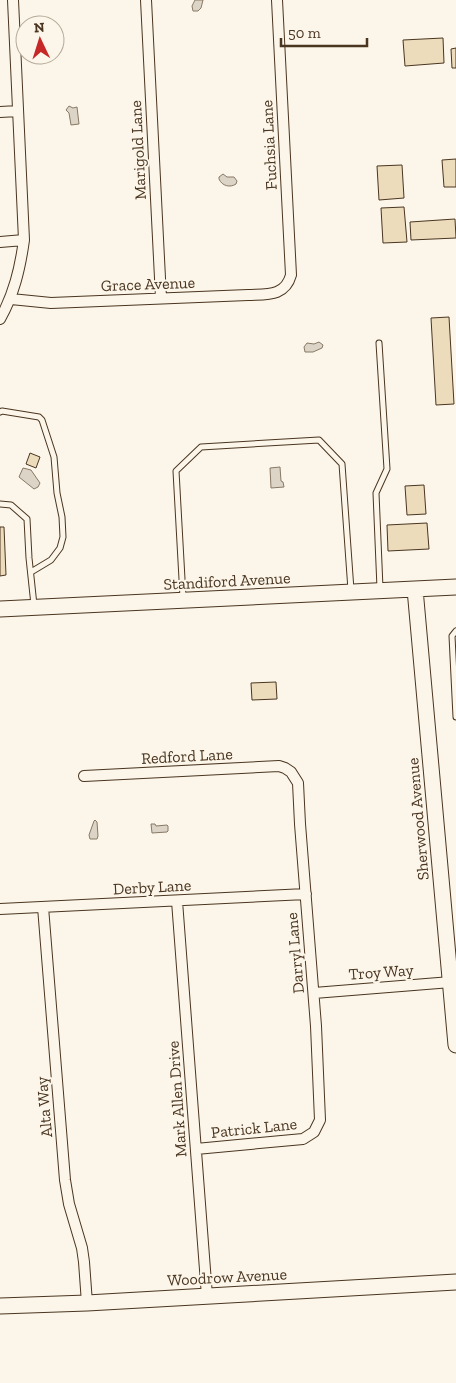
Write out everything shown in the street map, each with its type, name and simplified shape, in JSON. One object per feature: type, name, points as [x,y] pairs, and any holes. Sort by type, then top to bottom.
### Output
[{"type":"street","points":[[0,319],[11,299],[17,280],[24,240],[13,0]]},
{"type":"street","name":"Marigold Lane","points":[[146,0],[161,298]]},
{"type":"street","name":"Fuchsia Lane","points":[[277,0],[291,275],[285,287]]},
{"type":"street","points":[[0,112],[18,111]]},
{"type":"street","points":[[0,242],[24,240]]},
{"type":"street","name":"Grace Avenue","points":[[11,299],[51,303],[273,294],[285,287]]},
{"type":"street","name":"Standiford Avenue","points":[[0,609],[456,587]]},
{"type":"street","name":"Sherwood Avenue","points":[[415,590],[456,1045]]},
{"type":"street","name":"Redford Lane","points":[[84,776],[279,766],[291,772]]},
{"type":"street","name":"Darryl Lane","points":[[291,772],[298,783],[314,993],[320,1120],[314,1132]]},
{"type":"street","name":"Derby Lane","points":[[0,909],[306,894]]},
{"type":"street","name":"Mark Allen Drive","points":[[176,901],[207,1296]]},
{"type":"street","name":"Alta Way","points":[[43,907],[65,1180],[69,1204],[82,1248],[87,1303]]},
{"type":"street","name":"Troy Way","points":[[314,993],[451,982]]},
{"type":"street","name":"Patrick Lane","points":[[196,1149],[302,1139],[314,1132]]},
{"type":"street","name":"Woodrow Avenue","points":[[0,1306],[87,1303],[456,1282]]},
{"type":"lane","points":[[379,343],[387,469],[376,493],[380,591]]},
{"type":"lane","points":[[0,412],[39,417],[42,420],[54,456],[63,537],[60,548],[51,560],[30,572]]},
{"type":"lane","points":[[183,600],[176,471],[201,447],[320,440],[342,464],[351,592]]},
{"type":"lane","points":[[0,504],[11,505],[27,519],[30,572],[35,608]]},
{"type":"lane","points":[[456,631],[452,636],[456,716]]},
{"type":"shaded area","points":[[195,0],[203,0],[198,11],[193,11],[192,6]]},
{"type":"shaded area","points":[[69,106],[77,107],[79,124],[71,125],[69,113],[66,110]]},
{"type":"shaded area","points":[[223,174],[227,177],[234,177],[237,181],[236,184],[224,185],[219,179]]},
{"type":"shaded area","points":[[319,342],[323,345],[322,348],[313,352],[305,352],[304,347],[307,343],[314,344]]},
{"type":"shaded area","points":[[280,467],[281,481],[284,487],[271,488],[270,468]]},
{"type":"shaded area","points":[[23,468],[31,470],[40,483],[38,487],[34,489],[19,477]]},
{"type":"shaded area","points":[[95,820],[97,822],[98,836],[97,839],[90,839],[89,835]]},
{"type":"shaded area","points":[[151,824],[156,826],[167,825],[168,831],[152,833]]},
{"type":"building","points":[[443,38],[444,63],[405,66],[403,40]]},
{"type":"building","points":[[456,48],[456,68],[452,68],[451,49]]},
{"type":"building","points":[[456,159],[456,187],[444,187],[442,160]]},
{"type":"building","points":[[402,165],[404,198],[379,200],[377,166]]},
{"type":"building","points":[[404,207],[407,242],[383,243],[381,208]]},
{"type":"building","points":[[455,219],[456,238],[411,240],[410,222]]},
{"type":"building","points":[[449,317],[454,404],[436,405],[431,318]]},
{"type":"building","points":[[30,453],[40,457],[36,468],[26,464]]},
{"type":"building","points":[[424,485],[426,514],[407,515],[405,486]]},
{"type":"building","points":[[427,523],[429,549],[388,551],[387,525]]},
{"type":"building","points":[[0,527],[4,527],[6,575],[0,576]]},
{"type":"building","points":[[276,682],[277,699],[252,700],[251,683]]}]
